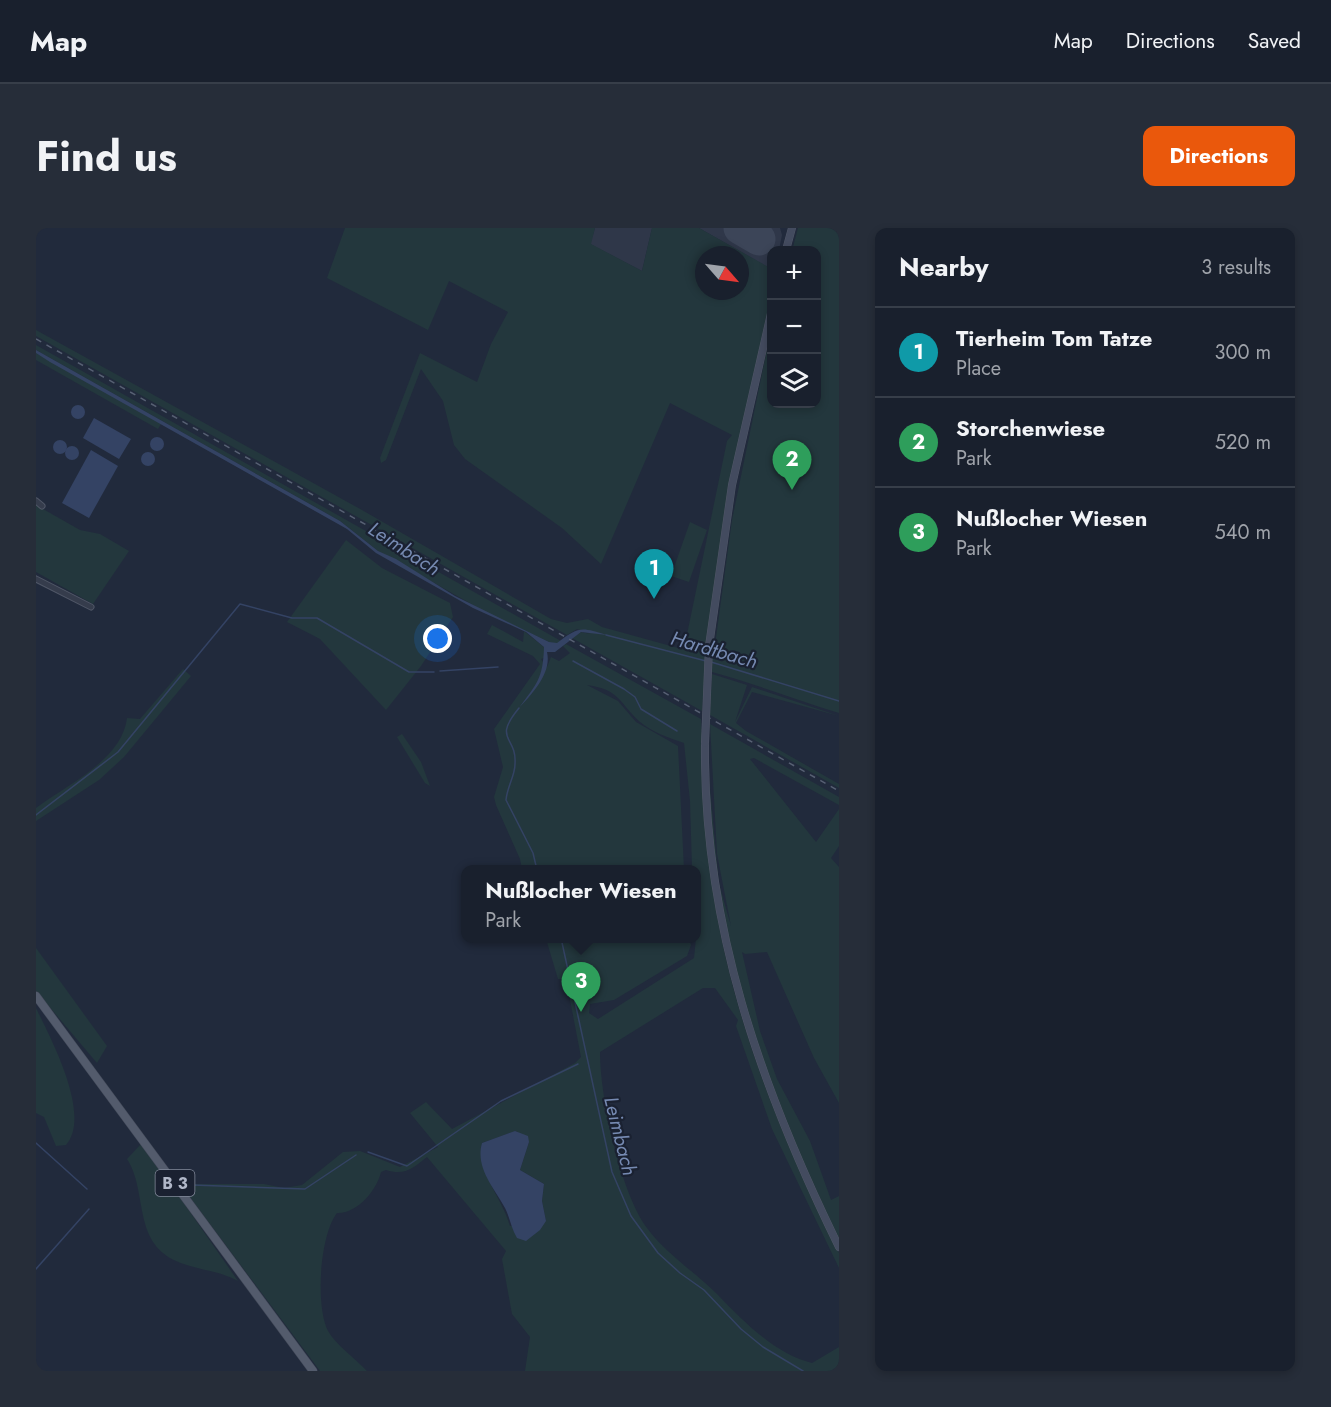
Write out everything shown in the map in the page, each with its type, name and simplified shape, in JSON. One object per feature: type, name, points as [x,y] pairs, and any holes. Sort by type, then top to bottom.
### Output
[{"type":"main road","name":"B 3","points":[[36,996],[313,1371]]},
{"type":"street","points":[[787,246],[792,228]]},
{"type":"street","points":[[767,327],[732,485],[709,646],[705,742],[708,813],[714,878],[740,1002],[773,1101],[839,1246]]},
{"type":"street","points":[[36,501],[42,506]]},
{"type":"street","points":[[36,579],[91,607]]},
{"type":"shaded area","points":[[345,228],[595,228],[591,244],[642,271],[652,228],[699,228],[731,246],[695,246],[695,300],[749,300],[749,256],[767,266],[767,314],[729,485],[706,653],[714,652],[732,520],[767,349],[767,408],[821,408],[821,246],[793,246],[798,228],[839,228],[839,713],[705,670],[702,711],[572,638],[581,632],[590,634],[577,629],[567,635],[36,336],[36,330],[362,510],[551,619],[567,623],[588,619],[602,627],[689,651],[690,647],[685,644],[727,441],[732,435],[670,403],[601,564],[562,528],[465,459],[454,445],[443,401],[421,369],[386,460],[381,463],[380,458],[420,353],[477,382],[491,344],[508,312],[449,281],[428,330],[327,278]]},
{"type":"shaded area","points":[[595,228],[652,228],[642,271],[590,244]]},
{"type":"shaded area","points":[[699,228],[780,228],[782,235],[780,246],[767,246],[767,267],[749,256],[749,246],[731,246]]},
{"type":"shaded area","points":[[36,345],[561,641],[556,644],[549,642],[487,613],[378,551],[340,521],[36,350]]},
{"type":"shaded area","points":[[36,353],[161,424],[158,429],[36,360]]},
{"type":"shaded area","points":[[36,505],[80,530],[100,534],[129,551],[93,604],[36,572]]},
{"type":"shaded area","points":[[690,522],[707,530],[689,582],[671,576]]},
{"type":"shaded area","points":[[346,540],[382,568],[450,603],[453,617],[421,666],[386,710],[320,639],[287,622]]},
{"type":"shaded area","points":[[492,625],[523,642],[524,631],[544,647],[544,658],[541,659],[547,667],[551,657],[559,661],[570,653],[563,646],[566,644],[701,719],[709,862],[720,932],[731,979],[760,1073],[797,1164],[839,1253],[839,1268],[772,1129],[736,1026],[738,1020],[715,988],[703,988],[600,1052],[604,1093],[613,1143],[637,1212],[647,1228],[671,1254],[760,1335],[785,1352],[812,1363],[839,1347],[839,1371],[525,1371],[530,1337],[512,1314],[502,1259],[506,1251],[427,1157],[413,1168],[404,1171],[381,1172],[365,1200],[352,1210],[337,1213],[331,1223],[321,1270],[324,1319],[328,1331],[341,1347],[367,1371],[320,1371],[180,1184],[264,1184],[284,1188],[302,1185],[343,1152],[360,1151],[400,1167],[438,1147],[410,1113],[426,1102],[452,1129],[575,1063],[581,1057],[566,979],[558,979],[547,943],[690,943],[687,956],[614,1000],[590,1004],[589,1013],[598,1019],[694,958],[696,943],[701,943],[701,865],[692,865],[690,801],[684,743],[645,726],[607,690],[587,685],[618,701],[636,722],[678,746],[684,865],[521,865],[494,797],[503,767],[494,729],[540,664],[533,656],[487,634]],"holes":[[[516,1131],[529,1142],[520,1170],[544,1184],[542,1201],[546,1221],[510,1226],[487,1176],[482,1143]]]},
{"type":"shaded area","points":[[183,669],[191,676],[124,757],[99,780],[36,821],[36,808],[92,770],[104,759],[123,733],[127,718],[140,719]]},
{"type":"shaded area","points":[[712,674],[747,685],[735,722],[752,687],[839,716],[752,692],[736,723],[839,784],[839,788],[710,715]]},
{"type":"shaded area","points":[[710,724],[839,797],[839,805],[754,758],[750,759],[816,842],[839,809],[839,846],[831,858],[839,867],[839,1103],[814,1058],[767,952],[745,954],[742,952],[760,1031],[777,1079],[810,1141],[831,1200],[839,1196],[839,1239],[795,1146],[765,1074],[738,983],[723,916],[713,847],[709,779],[719,884],[731,926],[717,854]]},
{"type":"shaded area","points":[[402,734],[421,762],[430,786],[425,783],[397,737]]},
{"type":"shaded area","points":[[36,948],[107,1046],[97,1063],[36,991]]},
{"type":"shaded area","points":[[36,1008],[59,1057],[72,1097],[73,1132],[66,1145],[56,1146],[44,1117],[36,1113]]},
{"type":"shaded area","points":[[142,1143],[238,1281],[223,1274],[176,1261],[162,1252],[153,1241],[127,1159]]},
{"type":"water","points":[[36,350],[340,521],[378,551],[396,559],[455,596],[549,642],[557,643],[570,633],[580,630],[591,630],[607,635],[581,632],[555,652],[547,652],[547,668],[544,675],[535,690],[519,708],[538,680],[543,658],[544,647],[526,632],[473,608],[376,553],[347,529],[50,362],[36,353]]},
{"type":"water","points":[[75,405],[81,405],[85,412],[81,419],[75,419],[71,415],[71,409]]},
{"type":"water","points":[[94,418],[131,439],[119,459],[83,438]]},
{"type":"water","points":[[154,437],[160,437],[164,444],[160,451],[154,451],[150,447],[150,441]]},
{"type":"water","points":[[60,440],[65,442],[67,447],[65,452],[60,454],[55,452],[53,447],[55,442]]},
{"type":"water","points":[[72,446],[77,448],[79,453],[77,458],[72,460],[67,458],[65,453],[67,448]]},
{"type":"water","points":[[91,450],[118,466],[89,518],[62,503]]},
{"type":"water","points":[[145,452],[151,452],[155,459],[151,466],[145,466],[141,462],[141,456]]},
{"type":"water","points":[[515,1131],[528,1136],[529,1142],[520,1170],[544,1184],[542,1201],[546,1221],[540,1230],[526,1241],[517,1238],[505,1208],[487,1177],[481,1161],[482,1143]]},
{"type":"waterway","points":[[36,815],[118,752],[240,604],[292,618],[317,618],[409,672],[434,672]]},
{"type":"waterway","name":"Hardtbach","points":[[606,635],[706,661]]},
{"type":"waterway","name":"Leimbach","points":[[573,661],[624,689],[635,697],[641,709],[677,731]]},
{"type":"waterway","name":"Hardtbach","points":[[711,662],[839,701]]},
{"type":"waterway","points":[[440,671],[498,667]]},
{"type":"waterway","name":"Leimbach","points":[[519,708],[511,719],[506,733],[515,755],[514,773],[506,800],[533,853],[536,865]]},
{"type":"waterway","name":"Leimbach","points":[[562,943],[612,1172],[631,1216],[658,1253],[704,1290],[741,1329],[763,1347],[803,1371]]},
{"type":"waterway","points":[[368,1152],[407,1166],[501,1101],[578,1064]]},
{"type":"waterway","points":[[36,1143],[87,1189]]},
{"type":"waterway","points":[[192,1185],[305,1189],[356,1155]]},
{"type":"waterway","points":[[36,1269],[89,1209]]},
{"type":"runway","points":[[740,228],[759,239]]},
{"type":"railway","points":[[36,339],[839,791]]},
{"type":"place","name":"Storchenwiese","points":[[792,490]]},
{"type":"place","name":"Tierheim Tom Tatze","points":[[654,599]]},
{"type":"place","name":"Nußlocher Wiesen","points":[[581,1012]]}]
